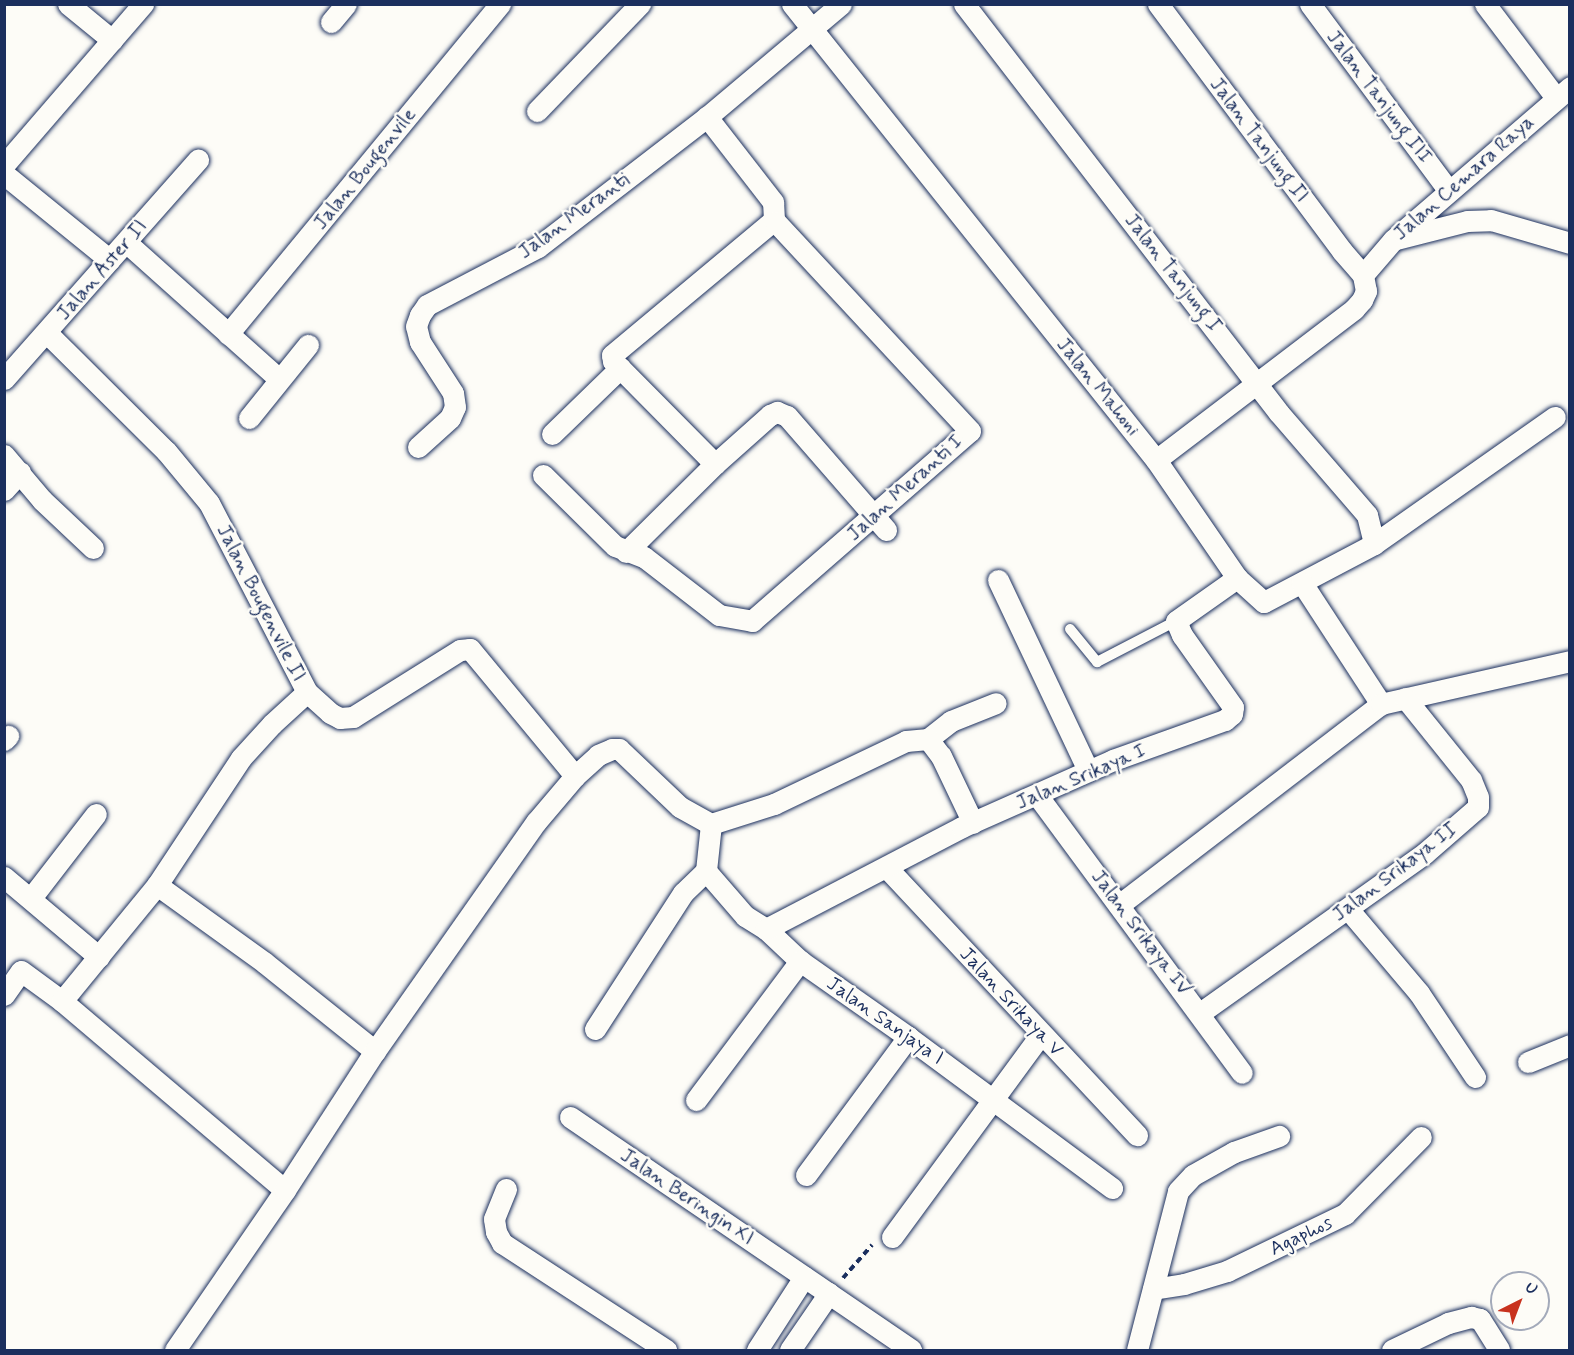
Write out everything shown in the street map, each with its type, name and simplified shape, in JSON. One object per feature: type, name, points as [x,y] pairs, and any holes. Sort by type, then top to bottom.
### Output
[{"type":"street","points":[[69,4],[112,40]]},
{"type":"street","points":[[4,165],[143,4]]},
{"type":"street","points":[[331,22],[346,4]]},
{"type":"street","name":"Jalan Bougenvile","points":[[228,334],[500,4]]},
{"type":"street","points":[[537,111],[640,4]]},
{"type":"street","name":"Jalan Mahoni","points":[[792,4],[813,27],[1156,460],[1237,578],[1264,602],[1302,583]]},
{"type":"street","name":"Jalan Meranti","points":[[418,447],[450,418],[455,407],[453,393],[420,342],[416,326],[427,305],[538,247],[707,117],[841,4]]},
{"type":"street","name":"Jalan Tanjung I","points":[[964,4],[1279,412],[1367,515],[1374,544]]},
{"type":"street","name":"Jalan Tanjung II","points":[[1158,4],[1363,275]]},
{"type":"street","name":"Jalan Tanjung III","points":[[1310,4],[1448,190]]},
{"type":"street","points":[[1485,4],[1563,92]]},
{"type":"street","name":"Jalan Cemara Raya","points":[[1363,275],[1393,240],[1563,92]]},
{"type":"street","name":"Jalan Meranti I","points":[[543,475],[606,539],[626,552],[644,557],[718,615],[752,621],[880,523],[970,430],[774,220],[773,202],[707,117]]},
{"type":"street","name":"Jalan Aster II","points":[[4,379],[127,243],[198,160]]},
{"type":"street","points":[[4,174],[110,260]]},
{"type":"street","points":[[715,464],[613,361],[616,350],[774,220]]},
{"type":"street","points":[[1393,240],[1467,221],[1491,220],[1569,243]]},
{"type":"street","points":[[127,243],[279,379]]},
{"type":"street","points":[[1156,460],[1256,381],[1354,309],[1366,291],[1363,275]]},
{"type":"street","name":"Jalan Bougenvile II","points":[[47,333],[166,451],[209,503],[307,692],[330,713],[340,718],[353,717],[460,650],[470,649],[575,776]]},
{"type":"street","points":[[249,418],[308,345]]},
{"type":"street","points":[[552,434],[620,368]]},
{"type":"street","points":[[626,552],[715,464],[770,415],[777,412],[787,416],[880,523]]},
{"type":"street","points":[[1381,704],[1302,583],[1374,544],[1555,417]]},
{"type":"street","points":[[4,455],[42,500],[93,548]]},
{"type":"street","points":[[4,490],[20,472]]},
{"type":"street","points":[[1176,621],[1237,578]]},
{"type":"street","points":[[998,580],[1088,770]]},
{"type":"street","name":"Jalan Srikaya I","points":[[766,929],[973,823],[1088,770],[1225,720],[1232,714],[1233,707],[1182,635],[1176,621]]},
{"type":"street","points":[[1119,905],[1381,704],[1569,661]]},
{"type":"street","points":[[62,1000],[157,885],[203,820],[241,758],[272,724],[307,692]]},
{"type":"street","name":"Jalan Srikaya II","points":[[1200,1013],[1425,853],[1478,807],[1478,796],[1471,780],[1405,698]]},
{"type":"street","points":[[175,1350],[285,1190],[375,1052],[536,822],[575,776],[598,754],[619,749],[680,807],[711,824],[774,804],[906,741],[928,740],[951,721],[996,703]]},
{"type":"street","points":[[928,740],[941,756],[973,823]]},
{"type":"street","name":"Jalan Srikaya IV","points":[[1037,795],[1200,1013],[1242,1073]]},
{"type":"street","points":[[31,898],[96,814]]},
{"type":"street","points":[[595,1029],[683,893],[706,871],[711,824]]},
{"type":"street","name":"Jalan Srikaya V","points":[[887,868],[1137,1135]]},
{"type":"street","name":"Jalan Sanjaya I","points":[[706,871],[746,916],[766,929],[800,961],[908,1036],[1112,1188]]},
{"type":"street","points":[[4,877],[99,957]]},
{"type":"street","points":[[157,885],[265,963],[375,1052]]},
{"type":"street","points":[[1348,909],[1419,993],[1475,1077]]},
{"type":"street","points":[[696,1100],[800,961]]},
{"type":"street","points":[[4,995],[21,971],[62,1000],[285,1190]]},
{"type":"street","points":[[892,1237],[1041,1034]]},
{"type":"street","points":[[806,1174],[908,1036]]},
{"type":"street","points":[[1528,1062],[1569,1045]]},
{"type":"street","name":"Jalan Beringin XI","points":[[570,1117],[910,1350]]},
{"type":"street","points":[[1137,1350],[1178,1191],[1193,1175],[1234,1152],[1280,1136]]},
{"type":"street","name":"Agaphos","points":[[1153,1288],[1184,1284],[1227,1271],[1345,1214],[1421,1137]]},
{"type":"street","points":[[507,1189],[494,1219],[496,1232],[502,1243],[666,1350]]},
{"type":"street","points":[[757,1350],[804,1277]]},
{"type":"street","points":[[790,1350],[829,1293]]},
{"type":"street","points":[[1392,1350],[1448,1323],[1470,1317],[1480,1318],[1498,1350]]},
{"type":"lane","points":[[1070,629],[1097,662],[1176,621]]},
{"type":"path","points":[[829,1293],[878,1239],[887,1241],[892,1237]]}]
